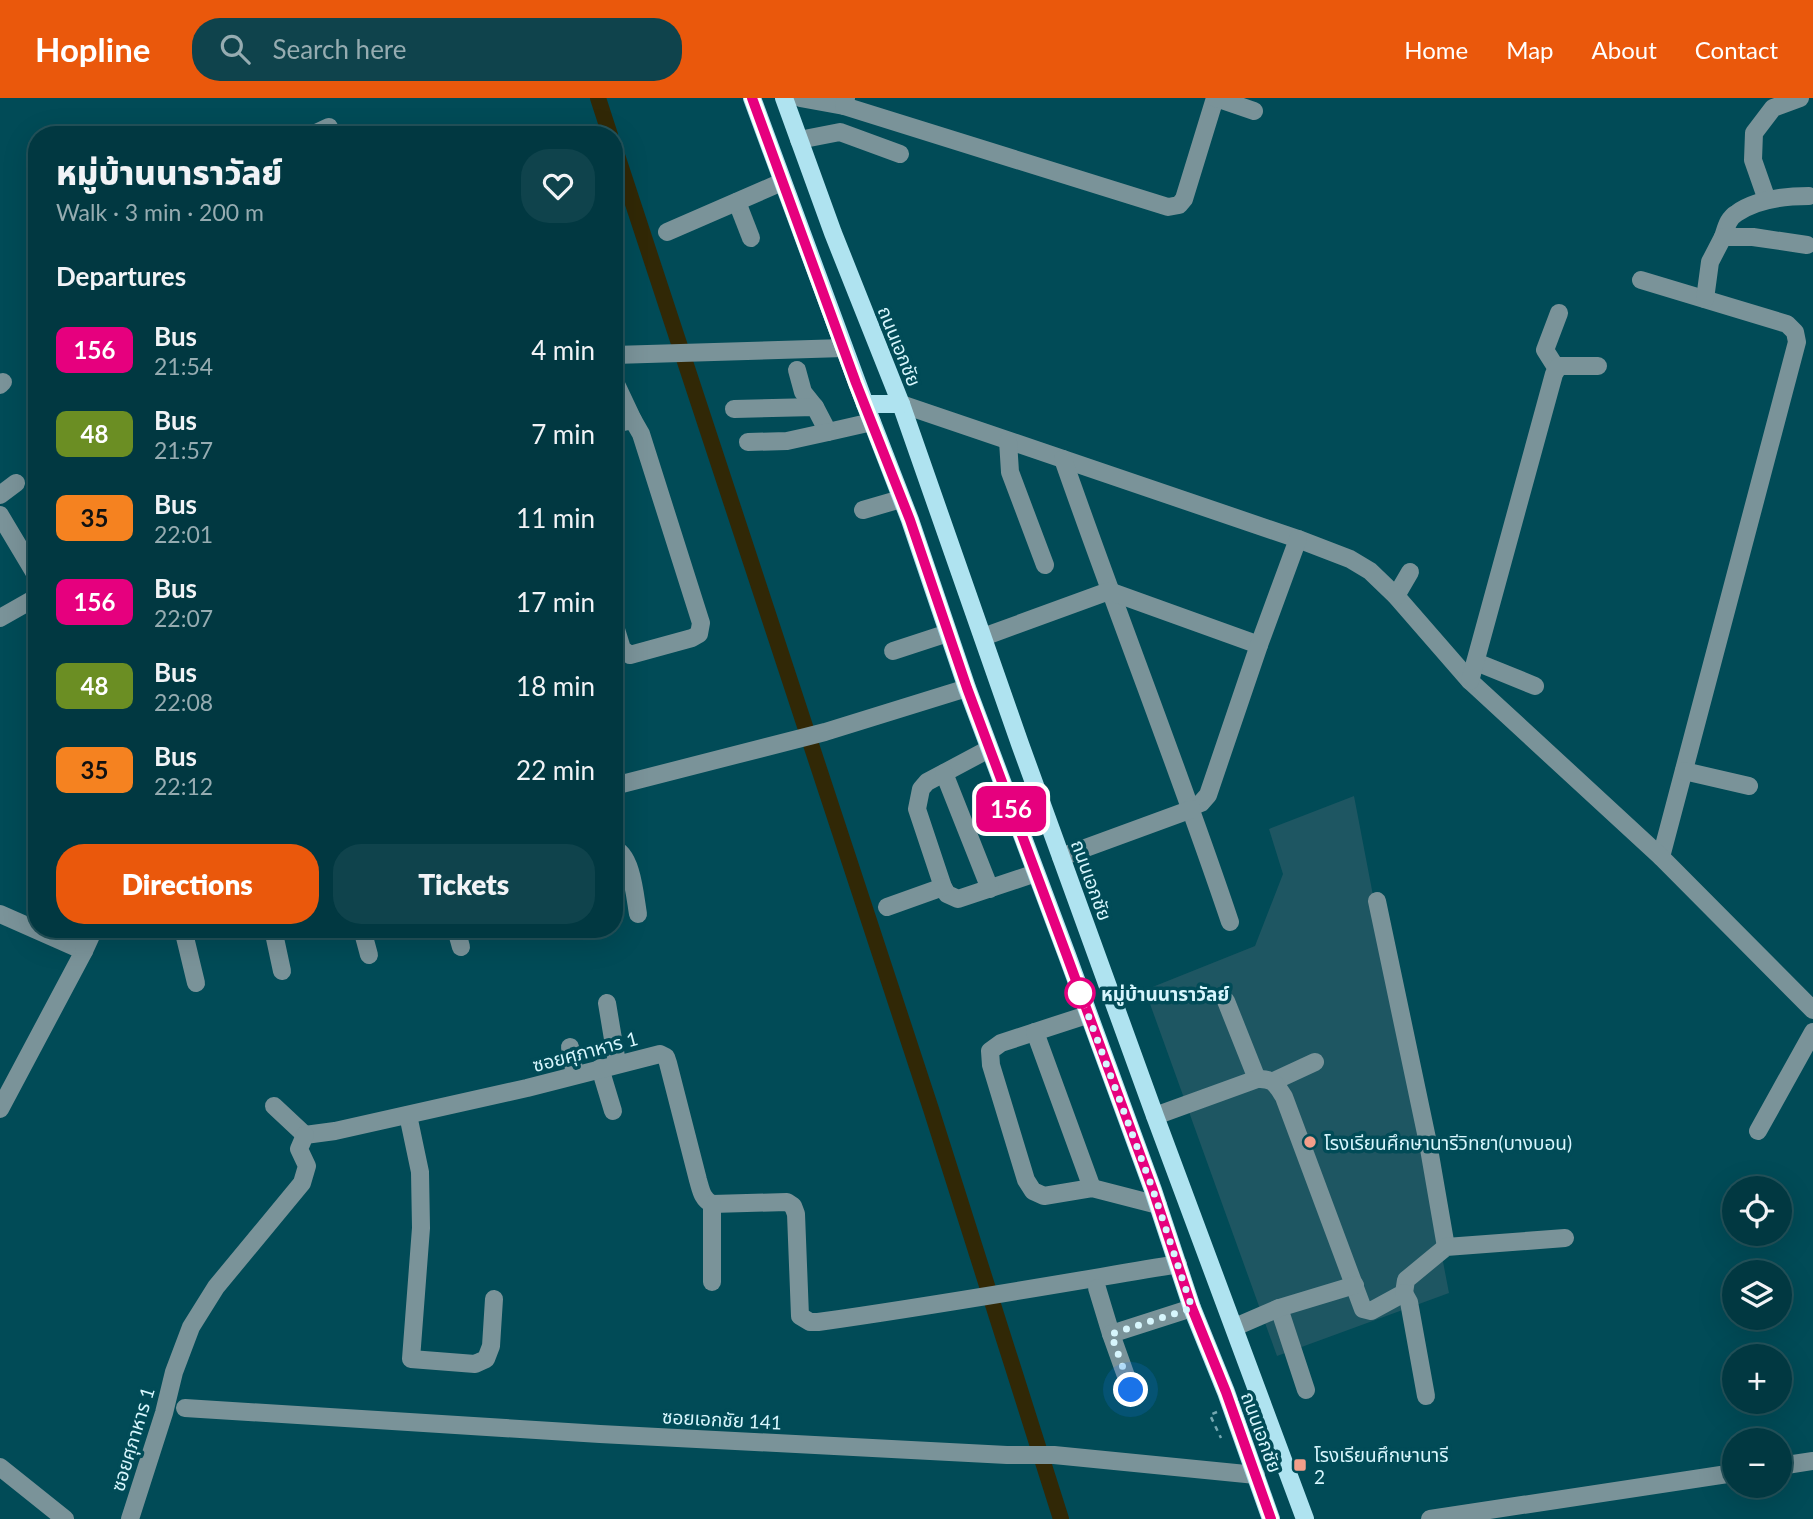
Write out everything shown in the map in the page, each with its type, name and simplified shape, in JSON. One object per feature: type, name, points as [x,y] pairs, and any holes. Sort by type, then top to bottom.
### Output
[{"type":"main road","name":"ถนนเอกชัย","points":[[752,98],[901,499],[989,749],[1271,1519]]},
{"type":"main road","name":"ถนนเอกชัย","points":[[784,98],[901,404],[1155,1116],[1305,1519]]},
{"type":"main road","points":[[864,404],[901,404]]},
{"type":"street","points":[[800,98],[845,102],[1168,207],[1179,205],[1184,199],[1216,98],[1254,111]]},
{"type":"street","points":[[1767,201],[1754,160],[1754,133],[1773,108],[1800,98]]},
{"type":"street","points":[[799,140],[840,132],[900,154]]},
{"type":"street","points":[[667,232],[782,182]]},
{"type":"street","points":[[1705,299],[1710,262],[1727,224],[1736,213],[1767,201],[1809,196]]},
{"type":"street","points":[[737,202],[751,238]]},
{"type":"street","points":[[1723,237],[1753,237],[1807,245]]},
{"type":"street","points":[[1641,280],[1787,324],[1795,332],[1797,342],[1661,857]]},
{"type":"street","points":[[1470,681],[1557,369],[1545,350],[1559,313]]},
{"type":"street","points":[[623,355],[844,348]]},
{"type":"street","points":[[1557,369],[1565,365],[1598,366]]},
{"type":"street","points":[[797,370],[803,392],[815,407],[828,432]]},
{"type":"street","points":[[623,399],[641,434],[701,623],[699,634],[692,638],[630,655],[623,650]]},
{"type":"street","points":[[901,404],[1298,539],[1350,559],[1370,571],[1396,596],[1470,681],[1661,857],[1813,1010]]},
{"type":"street","points":[[734,409],[815,407]]},
{"type":"street","points":[[623,422],[633,420]]},
{"type":"street","points":[[748,442],[787,442],[872,422]]},
{"type":"street","points":[[1008,441],[1010,472],[1045,565]]},
{"type":"street","points":[[1063,459],[1230,922]]},
{"type":"street","points":[[0,495],[16,483]]},
{"type":"street","points":[[863,510],[901,499]]},
{"type":"street","points":[[0,515],[28,563]]},
{"type":"street","points":[[1061,856],[1191,808],[1201,803],[1208,795],[1258,645],[1298,539]]},
{"type":"street","points":[[1396,596],[1410,572]]},
{"type":"street","points":[[983,637],[1109,591],[1258,645]]},
{"type":"street","points":[[0,618],[28,606]]},
{"type":"street","points":[[893,650],[948,633]]},
{"type":"street","points":[[1476,662],[1535,686]]},
{"type":"street","points":[[623,784],[825,732],[967,688]]},
{"type":"street","points":[[989,749],[928,782],[921,789],[917,809],[943,887],[947,894],[958,899],[1036,873]]},
{"type":"street","points":[[1684,771],[1749,786]]},
{"type":"street","points":[[944,773],[990,888]]},
{"type":"street","points":[[623,854],[627,860],[638,914]]},
{"type":"street","points":[[887,907],[943,887]]},
{"type":"street","points":[[1377,901],[1447,1247]]},
{"type":"street","points":[[0,914],[28,926]]},
{"type":"street","points":[[54,938],[83,951]]},
{"type":"street","points":[[0,1109],[90,938]]},
{"type":"street","points":[[185,938],[197,983]]},
{"type":"street","points":[[274,938],[282,971]]},
{"type":"street","points":[[364,938],[369,955]]},
{"type":"street","points":[[1226,1001],[1265,1080],[1284,1097],[1363,1309],[1369,1312],[1404,1293]]},
{"type":"street","points":[[607,1003],[613,1111]]},
{"type":"street","points":[[1087,1015],[1001,1043],[990,1051],[991,1065],[1026,1180],[1032,1191],[1044,1196],[1092,1188],[1158,1205]]},
{"type":"street","points":[[1035,1032],[1092,1188]]},
{"type":"street","points":[[1758,1131],[1813,1032]]},
{"type":"street","points":[[570,1047],[575,1075]]},
{"type":"street","name":"ซอยศุภาหาร 1","points":[[130,1519],[164,1413],[174,1372],[191,1327],[216,1287],[302,1183],[307,1166],[299,1149],[305,1135],[408,1115],[660,1054],[666,1057],[703,1196],[712,1205]]},
{"type":"street","points":[[1155,1116],[1314,1062]]},
{"type":"street","points":[[274,1106],[305,1135]]},
{"type":"street","points":[[408,1115],[420,1172],[421,1228],[411,1359],[475,1364],[486,1359],[491,1346],[494,1299]]},
{"type":"street","points":[[712,1282],[712,1205],[787,1202],[793,1206],[796,1213],[800,1316],[804,1320],[818,1322],[954,1303],[993,1293],[1178,1264]]},
{"type":"street","points":[[1426,1396],[1409,1302],[1404,1293],[1406,1280],[1447,1247],[1565,1238]]},
{"type":"street","points":[[1235,1327],[1279,1308],[1355,1285]]},
{"type":"street","points":[[1097,1288],[1131,1390]]},
{"type":"street","points":[[1111,1334],[1192,1308]]},
{"type":"street","points":[[1279,1308],[1306,1390]]},
{"type":"street","name":"ซอยเอกชัย 141","points":[[185,1409],[600,1434],[1007,1455],[1054,1455],[1256,1475]]},
{"type":"street","points":[[1792,1464],[1813,1461]]},
{"type":"street","points":[[0,1467],[65,1519]]},
{"type":"street","points":[[1430,1519],[1722,1475]]},
{"type":"path","points":[[1210,1415],[1222,1437]]},
{"type":"shaded area","name":"โรงเรียนศึกษานารีวิทยา(บางบอน)","points":[[1354,796],[1449,1293],[1277,1356],[1145,990],[1255,946],[1283,874],[1269,829]]},
{"type":"waterway","points":[[598,98],[607,126]]},
{"type":"waterway","points":[[623,173],[931,1109],[1061,1519]]},
{"type":"bus line","name":"156","points":[[752,98],[856,383],[910,520],[989,749],[1153,1190],[1192,1308],[1226,1392],[1271,1519]]},
{"type":"place","name":"หมู่บ้านนาราวัลย์","points":[[1080,993]]},
{"type":"place","name":"โรงเรียนศึกษานารีวิทยา(บางบอน)","points":[[1310,1142]]},
{"type":"place","name":"โรงเรียนศึกษานารี 2","points":[[1300,1465]]},
{"type":"route","points":[[1080,993],[1153,1190],[1192,1308],[1111,1334],[1131,1390]]}]
